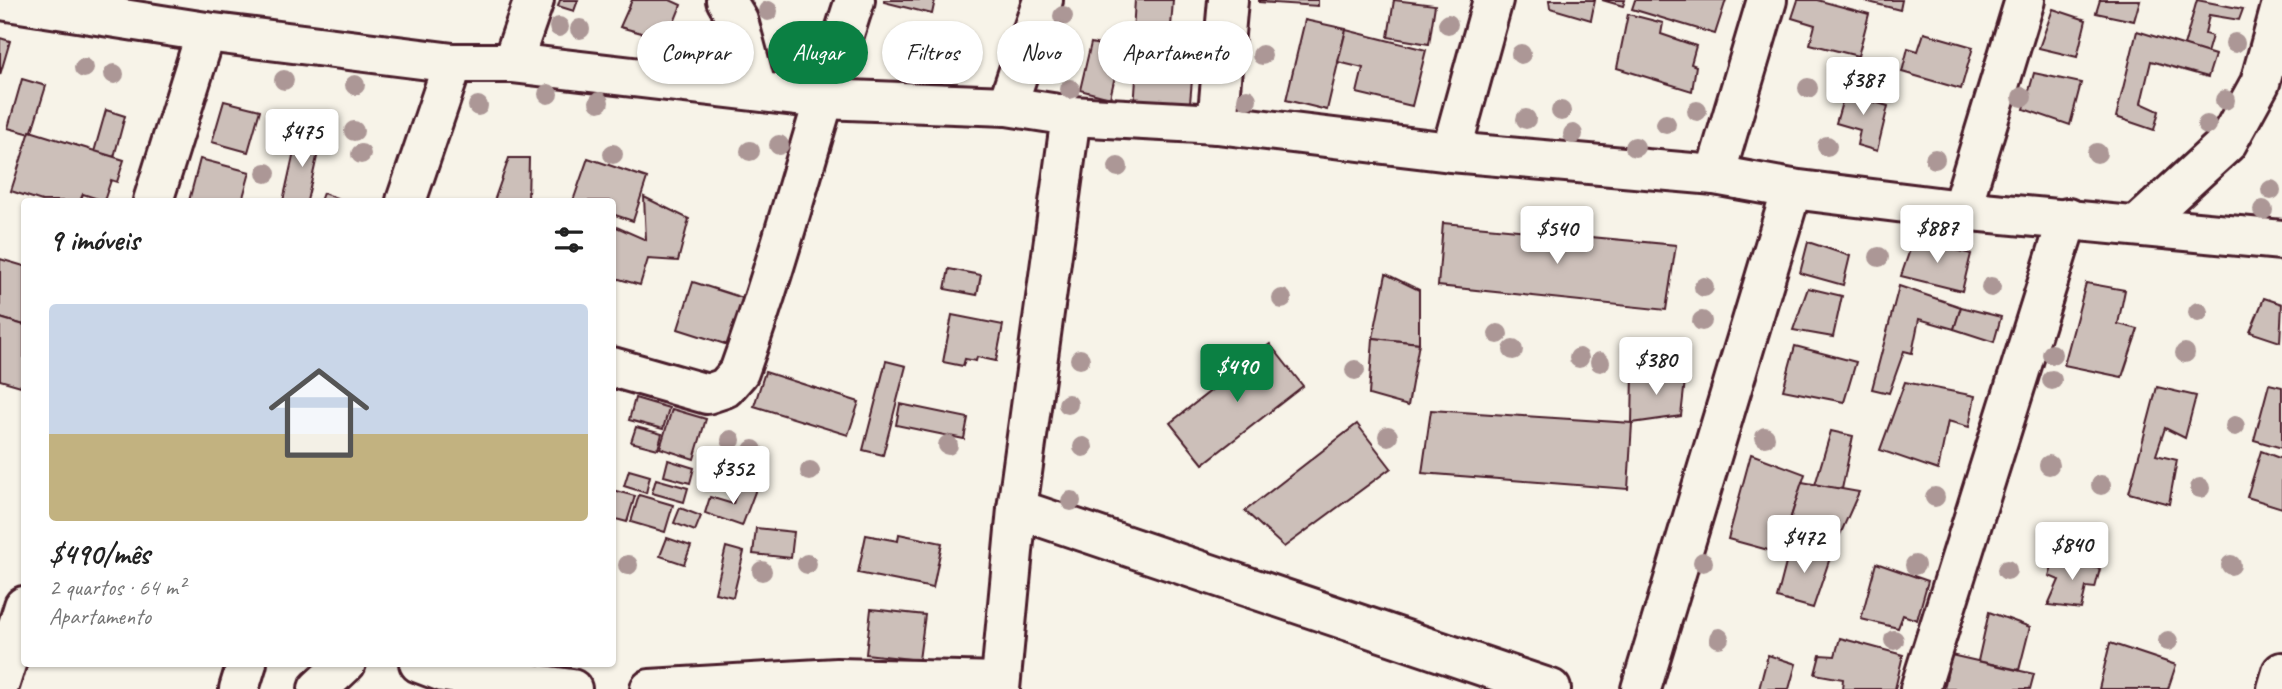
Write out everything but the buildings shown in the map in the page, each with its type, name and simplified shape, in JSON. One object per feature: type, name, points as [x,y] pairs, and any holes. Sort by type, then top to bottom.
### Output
[{"type":"street","points":[[1,0],[154,12],[206,32],[453,63],[512,63],[822,99],[1007,106],[1071,116],[1217,124],[1451,152],[1715,175],[1792,189],[1961,210],[2282,240]]},
{"type":"street","points":[[512,63],[534,0]]},
{"type":"street","points":[[726,0],[738,20],[757,91]]},
{"type":"street","points":[[616,370],[706,394],[725,388],[739,372],[799,189],[822,99],[855,0]]},
{"type":"street","points":[[1007,106],[1043,0]]},
{"type":"street","points":[[1217,124],[1228,0]]},
{"type":"street","points":[[1451,152],[1493,0]]},
{"type":"street","points":[[1715,175],[1767,0]]},
{"type":"street","points":[[1961,210],[2025,0]]},
{"type":"street","points":[[2137,225],[2227,143],[2260,83],[2282,3]]},
{"type":"street","points":[[154,198],[206,32]]},
{"type":"street","points":[[407,198],[453,63]]},
{"type":"street","points":[[650,689],[835,683],[1000,685],[1017,509],[1071,116]]},
{"type":"street","points":[[1641,689],[1792,189]]},
{"type":"street","points":[[1920,689],[2068,219]]},
{"type":"street","points":[[1017,509],[1551,689]]},
{"type":"street","points":[[0,683],[21,616]]},
{"type":"street","points":[[239,689],[246,667]]},
{"type":"street","points":[[318,689],[342,667]]},
{"type":"street","points":[[430,667],[443,672],[523,673],[572,689]]},
{"type":"street","points":[[2277,689],[2282,673]]}]
